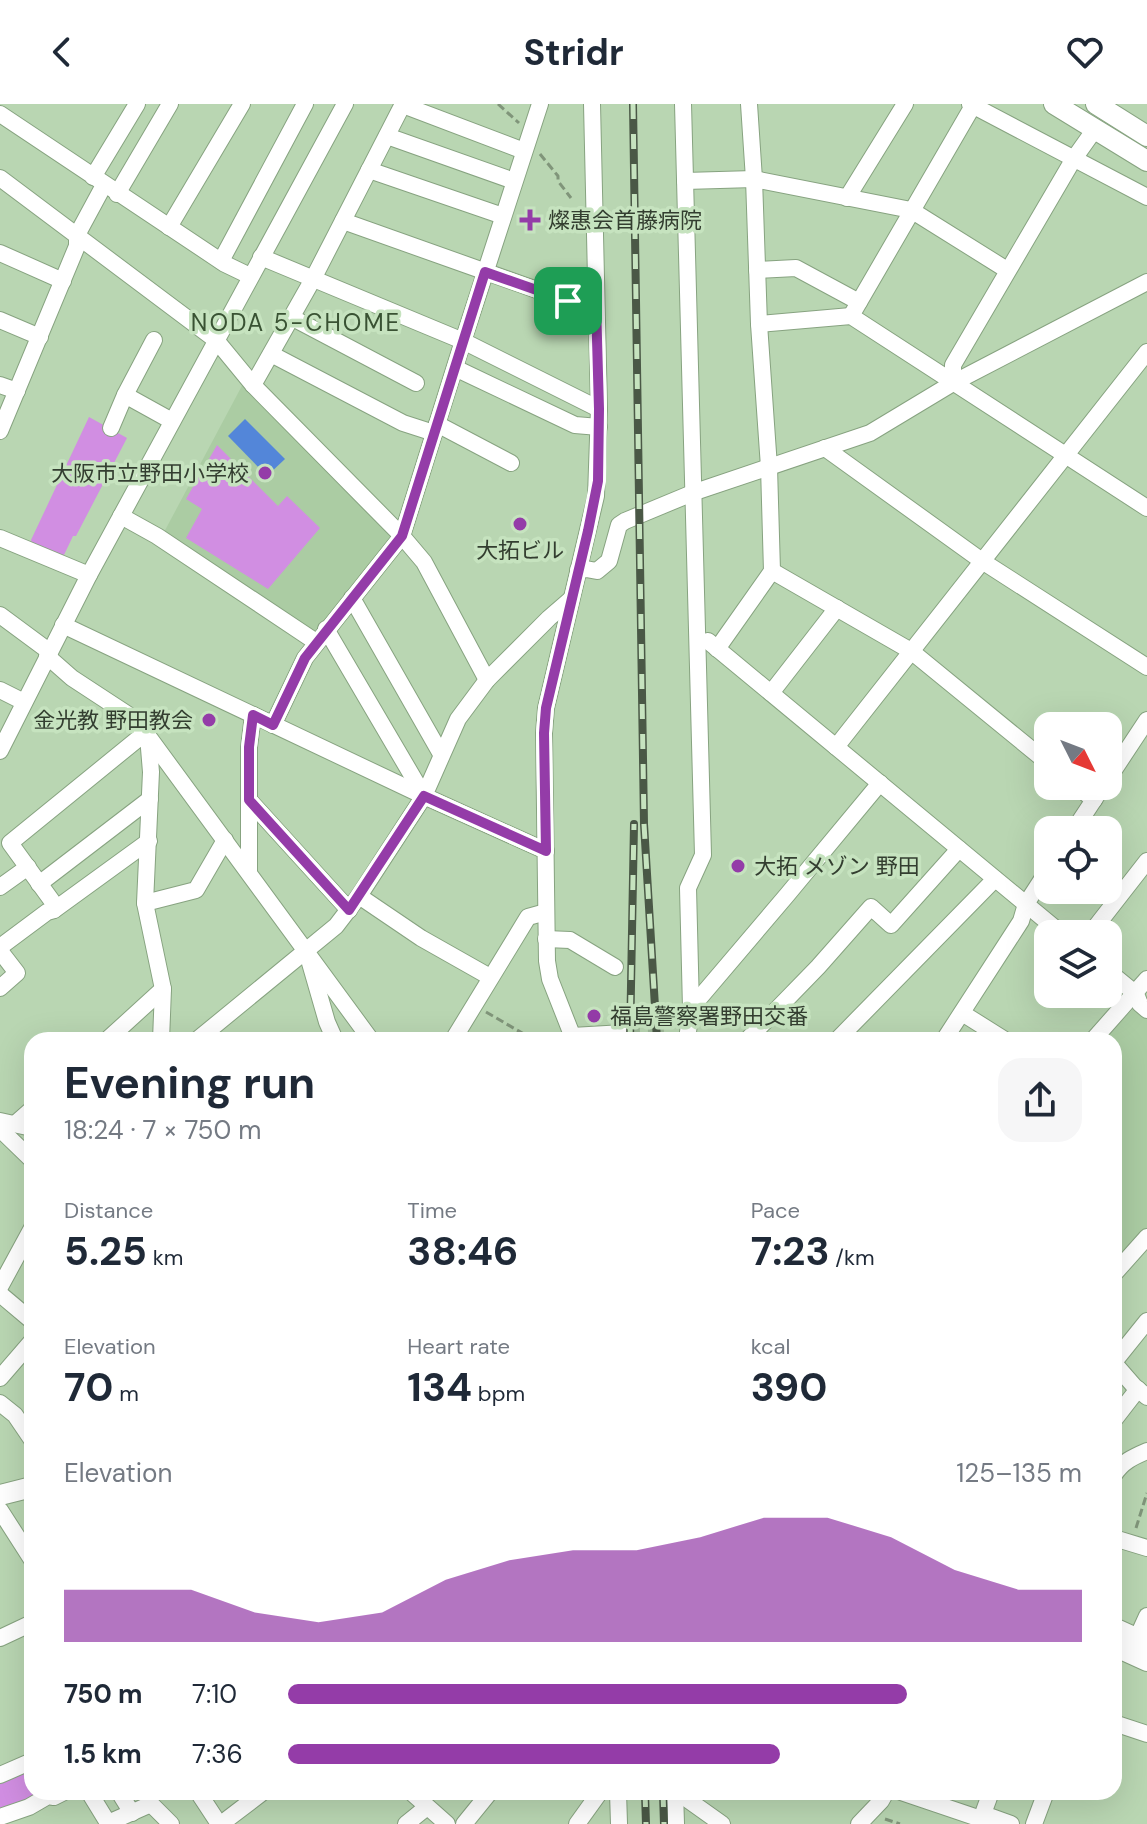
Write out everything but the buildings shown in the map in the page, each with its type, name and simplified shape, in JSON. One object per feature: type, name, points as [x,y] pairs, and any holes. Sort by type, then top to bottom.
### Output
[{"type":"main road","points":[[1054,104],[1147,161]]},
{"type":"main road","points":[[1105,106],[1147,136]]},
{"type":"main road","points":[[0,1495],[24,1489]]},
{"type":"main road","points":[[1122,1631],[1142,1640]]},
{"type":"main road","points":[[1122,1650],[1147,1661]]},
{"type":"street","points":[[0,431],[77,246],[77,235],[105,185],[137,104]]},
{"type":"street","points":[[105,185],[170,104]]},
{"type":"street","points":[[169,227],[242,104]]},
{"type":"street","points":[[221,261],[305,104]]},
{"type":"street","points":[[0,751],[89,575],[344,104]]},
{"type":"street","points":[[273,725],[305,658],[402,536],[540,104]]},
{"type":"street","points":[[571,1032],[550,979],[546,939],[544,733],[546,708],[596,496],[599,409],[592,104]]},
{"type":"street","points":[[683,104],[703,855],[688,888],[691,1008],[686,1032]]},
{"type":"street","points":[[717,649],[772,571],[749,104]]},
{"type":"street","points":[[847,198],[905,104]]},
{"type":"street","points":[[253,385],[313,279],[403,105],[524,151]]},
{"type":"street","points":[[855,309],[972,105],[1147,197]]},
{"type":"street","points":[[0,114],[221,261],[250,276]]},
{"type":"street","points":[[953,383],[953,365],[1073,160],[1095,129]]},
{"type":"street","points":[[387,136],[514,181]]},
{"type":"street","points":[[369,170],[503,216]]},
{"type":"street","points":[[0,178],[216,340],[253,385],[424,562],[487,680]]},
{"type":"street","points":[[685,181],[754,179],[911,210],[1007,270]]},
{"type":"street","points":[[343,221],[568,301],[596,304]]},
{"type":"street","points":[[0,253],[63,281]]},
{"type":"street","points":[[261,257],[463,341],[599,409]]},
{"type":"street","points":[[757,270],[796,268],[953,383],[1147,508]]},
{"type":"street","points":[[578,570],[597,571],[606,565],[619,525],[695,492],[870,433],[953,383],[1147,282]]},
{"type":"street","points":[[759,324],[855,309]]},
{"type":"street","points":[[291,317],[416,383]]},
{"type":"street","points":[[0,320],[40,337]]},
{"type":"street","points":[[111,428],[154,340]]},
{"type":"street","points":[[836,747],[1147,352]]},
{"type":"street","points":[[271,354],[403,423],[436,429],[511,463]]},
{"type":"street","points":[[455,368],[575,425],[599,427]]},
{"type":"street","points":[[0,385],[17,391]]},
{"type":"street","points":[[125,395],[172,421]]},
{"type":"street","points":[[825,448],[982,561],[1147,667]]},
{"type":"street","points":[[121,516],[321,636],[424,796]]},
{"type":"street","points":[[0,538],[89,575]]},
{"type":"street","points":[[772,571],[911,651],[1034,752]]},
{"type":"street","points":[[352,598],[441,754]]},
{"type":"street","points":[[207,1032],[336,926],[424,796],[458,719],[487,680],[571,599]]},
{"type":"street","points":[[771,693],[837,608]]},
{"type":"street","points":[[0,615],[72,678],[130,716],[148,736],[365,1032]]},
{"type":"street","points":[[63,625],[546,851]]},
{"type":"street","points":[[698,632],[1045,920]]},
{"type":"street","points":[[0,690],[24,702]]},
{"type":"street","points":[[249,872],[249,747],[253,715]]},
{"type":"street","points":[[1122,758],[1147,720]]},
{"type":"street","points":[[148,736],[151,772],[145,903],[163,989],[161,1032]]},
{"type":"street","points":[[54,910],[52,901],[10,843],[139,738],[148,736]]},
{"type":"street","points":[[691,1008],[880,783]]},
{"type":"street","points":[[39,884],[150,799]]},
{"type":"street","points":[[249,800],[354,903],[490,977]]},
{"type":"street","points":[[145,903],[196,890],[225,840]]},
{"type":"street","points":[[0,988],[17,973],[0,949],[149,841]]},
{"type":"street","points":[[755,1032],[871,907],[891,925],[959,849]]},
{"type":"street","points":[[1101,920],[1147,861]]},
{"type":"street","points":[[0,887],[28,867]]},
{"type":"street","points":[[845,1032],[995,879]]},
{"type":"street","points":[[949,1032],[1021,921],[1034,892]]},
{"type":"street","points":[[458,1032],[528,917],[546,912]]},
{"type":"street","points":[[546,939],[570,940],[615,967]]},
{"type":"street","points":[[307,950],[331,1032]]},
{"type":"street","points":[[1100,1032],[1147,979]]},
{"type":"street","points":[[1122,982],[1136,994],[1147,1010]]},
{"type":"street","points":[[116,1032],[163,989]]},
{"type":"street","points":[[962,1013],[992,1032]]},
{"type":"street","points":[[12,1126],[24,1146]]},
{"type":"street","points":[[1122,1265],[1147,1237]]},
{"type":"street","points":[[0,1287],[24,1243]]},
{"type":"street","points":[[0,1294],[24,1314]]},
{"type":"street","points":[[1122,1353],[1147,1321]]},
{"type":"street","points":[[0,1378],[24,1350]]},
{"type":"street","points":[[1122,1371],[1143,1393],[1122,1413]]},
{"type":"street","points":[[0,1403],[15,1415],[24,1428]]},
{"type":"street","points":[[1122,1465],[1147,1451]]},
{"type":"street","points":[[0,1510],[24,1548]]},
{"type":"street","points":[[1142,1640],[1147,1616]]},
{"type":"street","points":[[0,1638],[24,1627]]},
{"type":"street","points":[[1122,1726],[1147,1734]]},
{"type":"street","points":[[0,1775],[24,1764]]},
{"type":"street","points":[[0,1817],[41,1800]]},
{"type":"street","points":[[94,1800],[108,1823],[151,1804],[171,1824]]},
{"type":"street","points":[[124,1800],[132,1813]]},
{"type":"street","points":[[204,1800],[220,1824],[252,1800]]},
{"type":"street","points":[[420,1800],[447,1824]]},
{"type":"street","points":[[464,1824],[484,1800]]},
{"type":"street","points":[[577,1824],[594,1800]]},
{"type":"street","points":[[618,1800],[619,1824]]},
{"type":"street","points":[[676,1800],[676,1824]]},
{"type":"street","points":[[699,1800],[722,1824]]},
{"type":"street","points":[[859,1824],[882,1800]]},
{"type":"street","points":[[925,1800],[982,1819],[1011,1824]]},
{"type":"street","points":[[982,1819],[988,1800]]},
{"type":"street","points":[[1034,1824],[1043,1800]]},
{"type":"street","points":[[406,1824],[427,1807]]},
{"type":"path","points":[[473,1005],[520,1032]]},
{"type":"path","points":[[1139,1545],[1147,1493]]},
{"type":"shaded area","name":"大阪市立野田小学校","points":[[245,380],[394,534],[316,634],[162,536]]},
{"type":"shaded area","points":[[89,417],[127,438],[63,557],[31,540]]},
{"type":"shaded area","points":[[217,445],[278,506],[287,496],[320,528],[268,589],[186,538],[202,509],[186,499]]},
{"type":"shaded area","points":[[1137,1008],[1147,1017],[1147,1234],[1122,1263],[1122,1032],[1111,1032]]},
{"type":"shaded area","points":[[24,1768],[24,1800],[30,1800],[0,1813],[0,1779]]},
{"type":"water","points":[[245,419],[285,459],[267,476],[228,436]]},
{"type":"tunnel","points":[[648,1032],[671,1031]]},
{"type":"railway","points":[[633,104],[644,824],[657,1032]]},
{"type":"railway","points":[[630,1032],[634,824]]},
{"type":"railway","points":[[645,1800],[646,1824]]},
{"type":"railway","points":[[663,1800],[664,1824]]},
{"type":"place","name":"燦惠会首藤病院","points":[[530,220]]},
{"type":"place","name":"大阪市立野田小学校","points":[[265,473]]},
{"type":"place","name":"大拓ビル","points":[[520,524]]},
{"type":"place","name":"金光教 野田教会","points":[[209,720]]},
{"type":"place","name":"大拓 メゾン 野田","points":[[738,866]]},
{"type":"place","name":"福島警察署野田交番","points":[[594,1016]]},
{"type":"district","name":"NODA 5-CHOME","points":[[296,322]]},
{"type":"route","points":[[485,272],[568,301],[596,304],[598,481],[546,708],[546,851],[424,796],[349,910],[249,800],[249,747],[253,715],[273,725],[305,658],[402,536],[485,272]]}]
